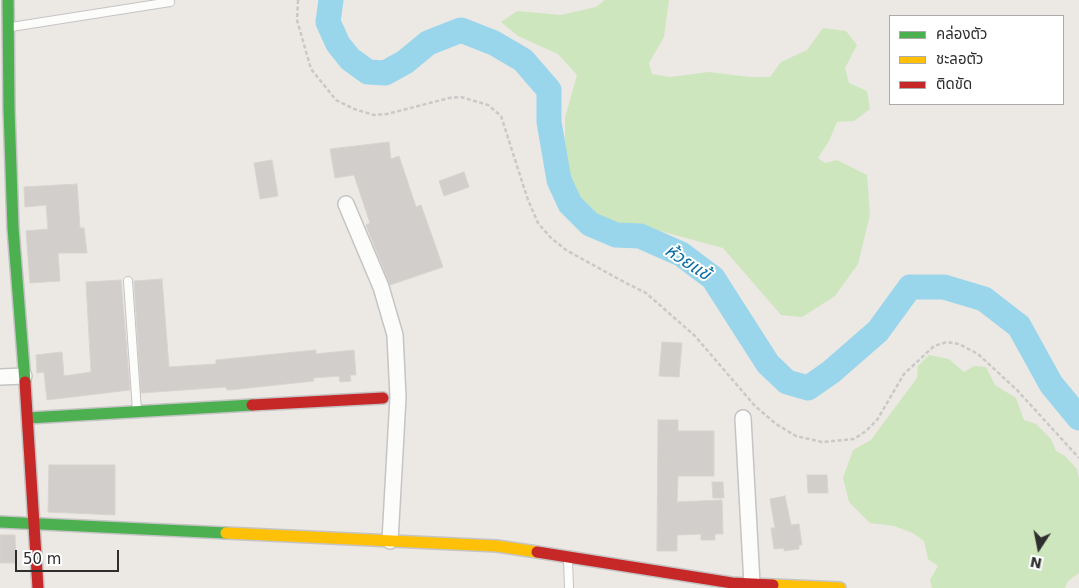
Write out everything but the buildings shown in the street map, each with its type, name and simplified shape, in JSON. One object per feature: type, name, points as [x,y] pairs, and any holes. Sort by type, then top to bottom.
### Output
[{"type":"street","points":[[8,0],[4,109],[7,228],[28,418],[38,588]]},
{"type":"street","points":[[346,204],[382,287],[395,335],[398,397],[390,541]]},
{"type":"street","points":[[0,377],[24,376]]},
{"type":"street","points":[[28,418],[383,398]]},
{"type":"street","points":[[744,418],[752,584]]},
{"type":"street","points":[[0,522],[33,522],[497,546],[732,583],[840,588]]},
{"type":"lane","points":[[8,28],[170,2],[169,0]]},
{"type":"lane","points":[[128,281],[138,411]]},
{"type":"lane","points":[[568,557],[569,588]]},
{"type":"path","points":[[298,0],[297,20],[312,69],[336,100],[374,116],[455,98],[468,99],[488,105],[501,116],[528,200],[538,223],[551,238],[566,250],[646,293],[695,336],[755,406],[776,424],[796,436],[822,442],[854,439],[877,420],[904,374],[934,346],[947,342],[959,344],[978,354],[1017,390],[1079,458]]},
{"type":"green space","points":[[605,0],[669,0],[664,37],[649,63],[652,74],[670,77],[709,72],[750,77],[770,77],[781,62],[807,50],[823,28],[846,31],[857,45],[845,68],[849,83],[867,91],[870,109],[854,121],[837,122],[829,141],[818,158],[825,163],[837,160],[867,175],[870,215],[858,264],[835,296],[802,317],[781,315],[723,248],[649,228],[624,226],[599,219],[579,201],[565,159],[565,118],[577,75],[558,54],[518,36],[501,22],[517,11],[561,15],[596,7]]},
{"type":"green space","points":[[929,355],[949,359],[964,372],[974,366],[986,367],[995,385],[1016,398],[1024,420],[1036,424],[1051,439],[1056,451],[1065,456],[1077,469],[1079,479],[1079,573],[1068,581],[1065,588],[932,588],[930,580],[938,566],[928,559],[924,541],[913,533],[894,526],[870,523],[849,502],[843,478],[853,450],[871,440],[917,378],[918,366]]},
{"type":"waterway","name":"ห้วยแข้","points":[[331,0],[328,22],[338,44],[350,59],[368,72],[385,73],[405,62],[428,43],[461,30],[494,43],[523,60],[549,90],[549,122],[559,180],[570,204],[590,224],[616,235],[640,236],[681,254],[713,278],[768,364],[787,382],[808,388],[831,372],[878,331],[910,287],[944,287],[984,299],[1019,326],[1051,384],[1079,418]]},
{"type":"traffic: fast","points":[[8,0],[13,228],[25,382]]},
{"type":"traffic: fast","points":[[28,418],[252,405]]},
{"type":"traffic: fast","points":[[0,522],[226,533]]},
{"type":"traffic: slow","points":[[226,533],[497,546],[537,552]]},
{"type":"traffic: slow","points":[[773,585],[840,588]]},
{"type":"traffic: jam","points":[[25,382],[38,588]]},
{"type":"traffic: jam","points":[[252,405],[383,398]]},
{"type":"traffic: jam","points":[[537,552],[732,583],[773,585]]}]
